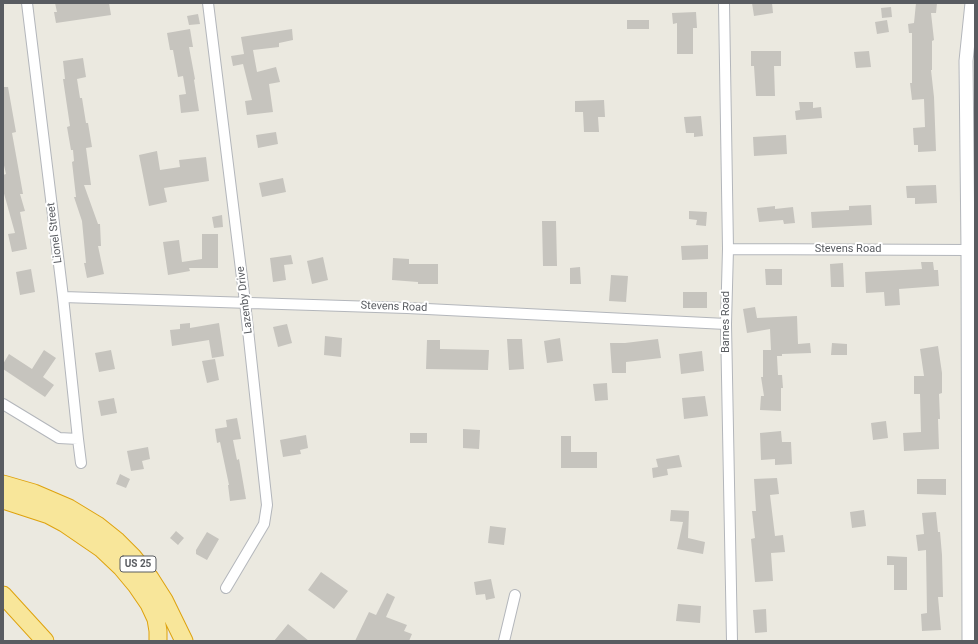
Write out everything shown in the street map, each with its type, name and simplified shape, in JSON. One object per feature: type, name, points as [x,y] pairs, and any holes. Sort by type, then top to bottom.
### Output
[{"type":"highway","name":"US 25","points":[[4,495],[34,493],[69,508],[97,525],[117,541],[133,557],[150,578],[164,600],[184,641]]},
{"type":"highway","points":[[4,495],[64,523],[102,549],[121,567],[149,604],[156,619],[158,641]]},
{"type":"highway","points":[[3,595],[45,641]]},
{"type":"highway","points":[[3,604],[32,641]]},
{"type":"street","name":"Lionel Street","points":[[27,3],[63,297],[78,440],[82,463]]},
{"type":"street","name":"Lazenby Drive","points":[[208,3],[245,302],[266,505],[264,524],[226,588]]},
{"type":"street","name":"Barnes Road","points":[[724,3],[728,249],[726,324],[732,641]]},
{"type":"street","points":[[969,641],[966,61],[972,3]]},
{"type":"street","name":"Stevens Road","points":[[728,249],[968,250]]},
{"type":"street","name":"Stevens Road","points":[[63,297],[407,308],[726,324]]},
{"type":"street","points":[[3,404],[59,438],[78,440]]},
{"type":"street","points":[[504,641],[515,595]]},
{"type":"building","points":[[55,3],[109,3],[111,15],[56,23],[54,12],[57,12]]},
{"type":"building","points":[[752,3],[772,3],[773,13],[754,16]]},
{"type":"building","points":[[916,3],[937,3],[936,13],[931,13],[934,40],[932,41],[931,70],[934,97],[936,151],[918,152],[918,145],[914,145],[913,128],[925,127],[924,99],[912,100],[910,83],[912,83],[912,33],[909,33],[908,24],[914,23]]},
{"type":"building","points":[[891,7],[892,17],[882,18],[881,8]]},
{"type":"building","points":[[696,12],[697,28],[693,28],[693,54],[677,54],[677,23],[673,24],[672,13]]},
{"type":"building","points":[[198,14],[200,24],[189,25],[187,16]]},
{"type":"building","points":[[627,20],[649,20],[649,29],[627,29]]},
{"type":"building","points":[[887,20],[889,32],[877,34],[875,22]]},
{"type":"building","points":[[190,29],[193,47],[189,47],[199,111],[181,113],[179,95],[186,94],[183,76],[178,77],[173,50],[170,50],[167,33]]},
{"type":"building","points":[[292,29],[293,40],[279,43],[279,47],[253,50],[257,72],[276,67],[280,82],[269,84],[273,112],[247,115],[245,101],[252,100],[243,64],[233,66],[231,56],[244,54],[241,37]]},
{"type":"building","points":[[751,51],[781,51],[781,66],[774,66],[775,96],[756,96],[754,66],[751,66]]},
{"type":"building","points":[[869,51],[871,67],[856,68],[854,52]]},
{"type":"building","points":[[83,58],[86,77],[77,79],[86,123],[88,123],[92,147],[86,148],[91,185],[84,185],[98,224],[100,224],[101,246],[98,246],[104,274],[87,278],[84,263],[86,263],[82,221],[74,197],[76,197],[72,162],[74,161],[73,150],[71,150],[67,127],[70,126],[63,79],[65,79],[63,61]]},
{"type":"building","points":[[3,87],[8,87],[16,132],[12,133],[23,194],[20,194],[25,211],[20,212],[27,249],[12,252],[8,234],[15,233],[3,190],[3,175],[6,174],[3,161]]},
{"type":"building","points":[[604,100],[605,117],[598,117],[599,132],[584,132],[583,112],[575,112],[575,101]]},
{"type":"building","points":[[799,102],[813,102],[813,108],[821,107],[822,118],[796,120],[795,111],[800,110]]},
{"type":"building","points":[[701,116],[703,136],[694,137],[694,133],[686,133],[684,117]]},
{"type":"building","points":[[276,132],[278,144],[258,148],[256,135]]},
{"type":"building","points":[[786,135],[787,154],[754,156],[753,137]]},
{"type":"building","points":[[157,151],[160,170],[180,167],[179,160],[206,157],[209,181],[164,188],[167,202],[149,206],[139,155]]},
{"type":"building","points":[[283,178],[286,192],[262,197],[259,183]]},
{"type":"building","points":[[936,185],[937,203],[915,204],[915,198],[907,198],[906,186]]},
{"type":"building","points":[[871,205],[872,225],[812,228],[811,212],[849,210],[849,206]]},
{"type":"building","points":[[775,206],[775,209],[793,207],[795,223],[784,224],[783,220],[759,222],[757,208]]},
{"type":"building","points":[[689,211],[707,212],[706,226],[696,225],[697,220],[689,219]]},
{"type":"building","points":[[222,215],[223,227],[214,228],[212,217]]},
{"type":"building","points":[[542,221],[556,221],[557,266],[543,266]]},
{"type":"building","points":[[202,234],[218,234],[218,268],[189,268],[190,271],[168,275],[163,242],[179,240],[182,262],[202,259]]},
{"type":"building","points":[[708,245],[708,259],[682,260],[681,246]]},
{"type":"building","points":[[291,255],[293,264],[284,265],[286,280],[273,282],[270,258]]},
{"type":"building","points":[[323,257],[328,280],[312,284],[307,261]]},
{"type":"building","points":[[393,258],[409,259],[409,264],[438,264],[438,284],[418,284],[418,282],[392,280]]},
{"type":"building","points":[[921,262],[933,262],[934,270],[938,270],[939,286],[899,289],[900,305],[885,306],[884,292],[866,293],[865,272],[922,269]]},
{"type":"building","points":[[843,263],[844,287],[831,287],[830,264]]},
{"type":"building","points":[[580,267],[581,284],[570,284],[570,268]]},
{"type":"building","points":[[31,269],[35,292],[20,295],[16,272]]},
{"type":"building","points":[[765,269],[782,269],[782,285],[766,285]]},
{"type":"building","points":[[611,275],[628,276],[626,302],[609,301]]},
{"type":"building","points":[[683,292],[707,292],[707,308],[683,308]]},
{"type":"building","points":[[755,307],[757,318],[797,316],[798,344],[810,343],[811,353],[782,354],[782,356],[777,356],[778,375],[782,375],[783,388],[781,388],[781,411],[760,410],[761,396],[764,396],[761,377],[763,377],[763,350],[771,350],[770,329],[747,333],[743,309]]},
{"type":"building","points":[[190,323],[190,328],[219,323],[224,356],[212,358],[209,340],[172,346],[170,330],[180,329],[180,324]]},
{"type":"building","points":[[287,324],[292,343],[278,347],[273,327]]},
{"type":"building","points":[[325,336],[342,338],[341,357],[324,355]]},
{"type":"building","points":[[560,338],[563,361],[547,363],[544,341]]},
{"type":"building","points":[[507,339],[522,339],[524,369],[509,370]]},
{"type":"building","points":[[658,339],[661,358],[626,362],[626,373],[612,373],[610,343],[625,343]]},
{"type":"building","points":[[427,340],[440,340],[440,349],[489,350],[488,370],[426,369]]},
{"type":"building","points":[[832,343],[847,344],[847,355],[831,355]]},
{"type":"building","points":[[938,346],[942,373],[942,393],[939,394],[940,419],[938,419],[939,449],[904,451],[903,433],[921,432],[920,394],[914,394],[914,376],[924,376],[920,349]]},
{"type":"building","points":[[44,350],[56,358],[43,377],[54,385],[45,397],[3,369],[3,364],[9,354],[32,369]]},
{"type":"building","points":[[111,350],[115,369],[99,372],[95,353]]},
{"type":"building","points":[[702,351],[704,371],[681,374],[679,354]]},
{"type":"building","points":[[215,359],[219,380],[207,383],[202,361]]},
{"type":"building","points":[[607,383],[608,400],[595,401],[593,384]]},
{"type":"building","points":[[705,396],[708,416],[684,419],[682,398]]},
{"type":"building","points":[[114,398],[117,413],[101,416],[98,401]]},
{"type":"building","points":[[237,418],[241,439],[233,440],[237,460],[239,459],[246,499],[230,501],[229,485],[220,442],[217,443],[215,429],[227,427],[226,420]]},
{"type":"building","points":[[886,421],[888,438],[873,440],[871,423]]},
{"type":"building","points":[[463,429],[480,430],[479,449],[463,448]]},
{"type":"building","points":[[781,431],[782,442],[791,442],[792,464],[775,465],[775,459],[761,460],[760,433]]},
{"type":"building","points":[[410,433],[427,433],[427,443],[410,443]]},
{"type":"building","points":[[306,435],[308,448],[300,450],[301,454],[283,457],[280,440]]},
{"type":"building","points":[[561,436],[571,436],[571,452],[597,452],[597,468],[561,468]]},
{"type":"building","points":[[148,447],[150,459],[142,461],[144,469],[131,471],[127,451]]},
{"type":"building","points":[[679,455],[682,467],[667,469],[668,475],[653,478],[652,468],[658,467],[656,459]]},
{"type":"building","points":[[120,474],[130,479],[126,488],[116,484]]},
{"type":"building","points":[[777,478],[779,494],[770,495],[775,536],[783,535],[785,552],[771,553],[773,581],[755,582],[751,539],[755,538],[752,511],[756,511],[754,479]]},
{"type":"building","points":[[917,479],[946,479],[946,495],[917,494]]},
{"type":"building","points":[[671,510],[689,511],[688,538],[705,542],[703,554],[677,549],[683,522],[670,521]]},
{"type":"building","points":[[864,510],[866,526],[852,528],[850,512]]},
{"type":"building","points":[[936,512],[942,555],[943,597],[938,597],[941,630],[922,631],[921,614],[927,613],[926,550],[918,551],[916,535],[924,534],[922,513]]},
{"type":"building","points":[[490,526],[506,528],[504,545],[488,543]]},
{"type":"building","points":[[176,531],[184,538],[178,545],[170,538]]},
{"type":"building","points":[[207,532],[219,539],[207,560],[196,554],[196,550]]},
{"type":"building","points":[[887,556],[907,557],[907,590],[894,590],[894,565],[887,565]]},
{"type":"building","points":[[321,572],[348,591],[334,609],[308,590]]},
{"type":"building","points":[[491,579],[495,598],[486,600],[485,594],[476,595],[474,582]]},
{"type":"building","points":[[387,593],[395,597],[386,617],[407,625],[404,631],[412,634],[409,641],[355,641],[369,612],[376,615]]},
{"type":"building","points":[[678,604],[701,606],[700,623],[676,621]]},
{"type":"building","points":[[766,609],[767,632],[755,633],[753,610]]},
{"type":"building","points":[[288,624],[309,641],[274,641]]}]
